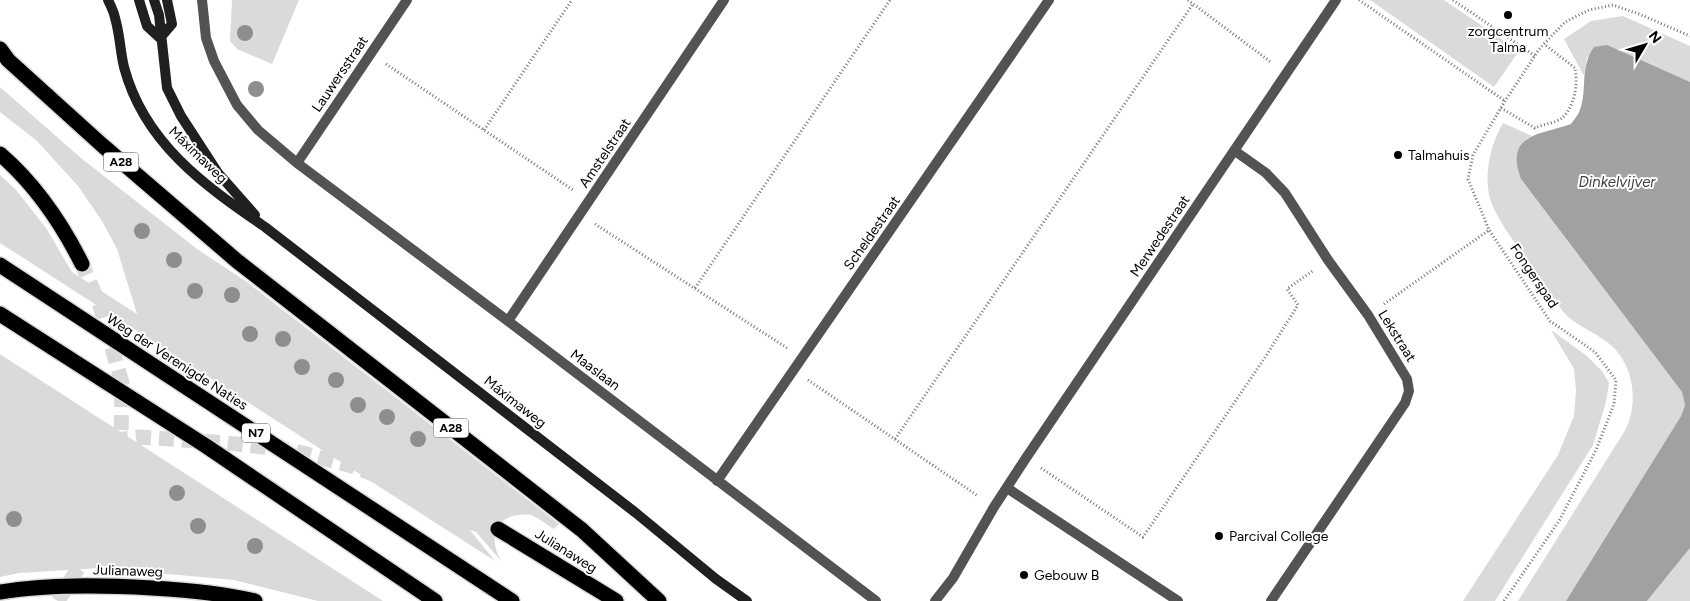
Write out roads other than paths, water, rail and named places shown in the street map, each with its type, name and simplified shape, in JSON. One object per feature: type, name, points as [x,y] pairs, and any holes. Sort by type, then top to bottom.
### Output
[{"type":"highway","name":"A28","points":[[3,56],[102,145],[237,261],[582,530],[659,601]]},
{"type":"highway","points":[[0,154],[38,192],[67,234],[82,264]]},
{"type":"highway","name":"Weg der Verenigde Naties","points":[[0,265],[512,601]]},
{"type":"highway","points":[[0,314],[206,446],[436,601]]},
{"type":"highway","name":"Julianaweg","points":[[498,528],[616,601]]},
{"type":"highway","name":"Julianaweg","points":[[0,592],[31,587],[81,585],[131,587],[232,596],[255,601]]},
{"type":"main road","name":"Máximaweg","points":[[108,0],[116,19],[124,67],[135,99],[151,128],[172,153],[213,191],[265,227],[636,513],[716,579],[747,601]]},
{"type":"main road","points":[[140,0],[147,26],[160,38],[172,24],[167,0]]},
{"type":"main road","name":"Máximaweg","points":[[154,0],[159,15],[160,38],[167,88],[181,116],[218,173],[265,227]]},
{"type":"street","name":"Maaslaan","points":[[202,0],[206,38],[214,61],[237,105],[258,130],[297,163],[876,601]]},
{"type":"street","name":"Lauwersstraat","points":[[297,163],[407,0]]},
{"type":"street","name":"Amstelstraat","points":[[508,321],[724,0]]},
{"type":"street","name":"Scheldestraat","points":[[716,481],[1049,0]]},
{"type":"street","name":"Merwedestraat","points":[[935,601],[953,578],[994,507],[1026,458],[1336,0]]},
{"type":"street","name":"Lekstraat","points":[[1235,151],[1266,173],[1285,193],[1328,260],[1368,315],[1408,379],[1409,391],[1405,403],[1270,601]]},
{"type":"street","points":[[1007,488],[1178,601]]},
{"type":"water","name":"Dinkelvijver","points":[[1607,45],[1690,82],[1690,548],[1647,601],[1566,601],[1681,416],[1685,405],[1682,392],[1521,179],[1517,164],[1517,153],[1521,144],[1528,138],[1571,124],[1579,112],[1582,102],[1585,71],[1589,55],[1594,47]]},
{"type":"tunnel","points":[[58,601],[85,557],[111,485],[121,434],[122,383],[100,306],[82,264]]},
{"type":"tunnel","points":[[0,460],[70,446],[139,437],[227,443],[291,450],[352,466],[455,506],[498,529]]},
{"type":"place","name":"zorgcentrum Talma","points":[[1508,15]]},
{"type":"place","name":"Talmahuis","points":[[1398,155]]},
{"type":"place","name":"Parcival College","points":[[1219,536]]},
{"type":"place","name":"Gebouw B","points":[[1024,575]]}]
